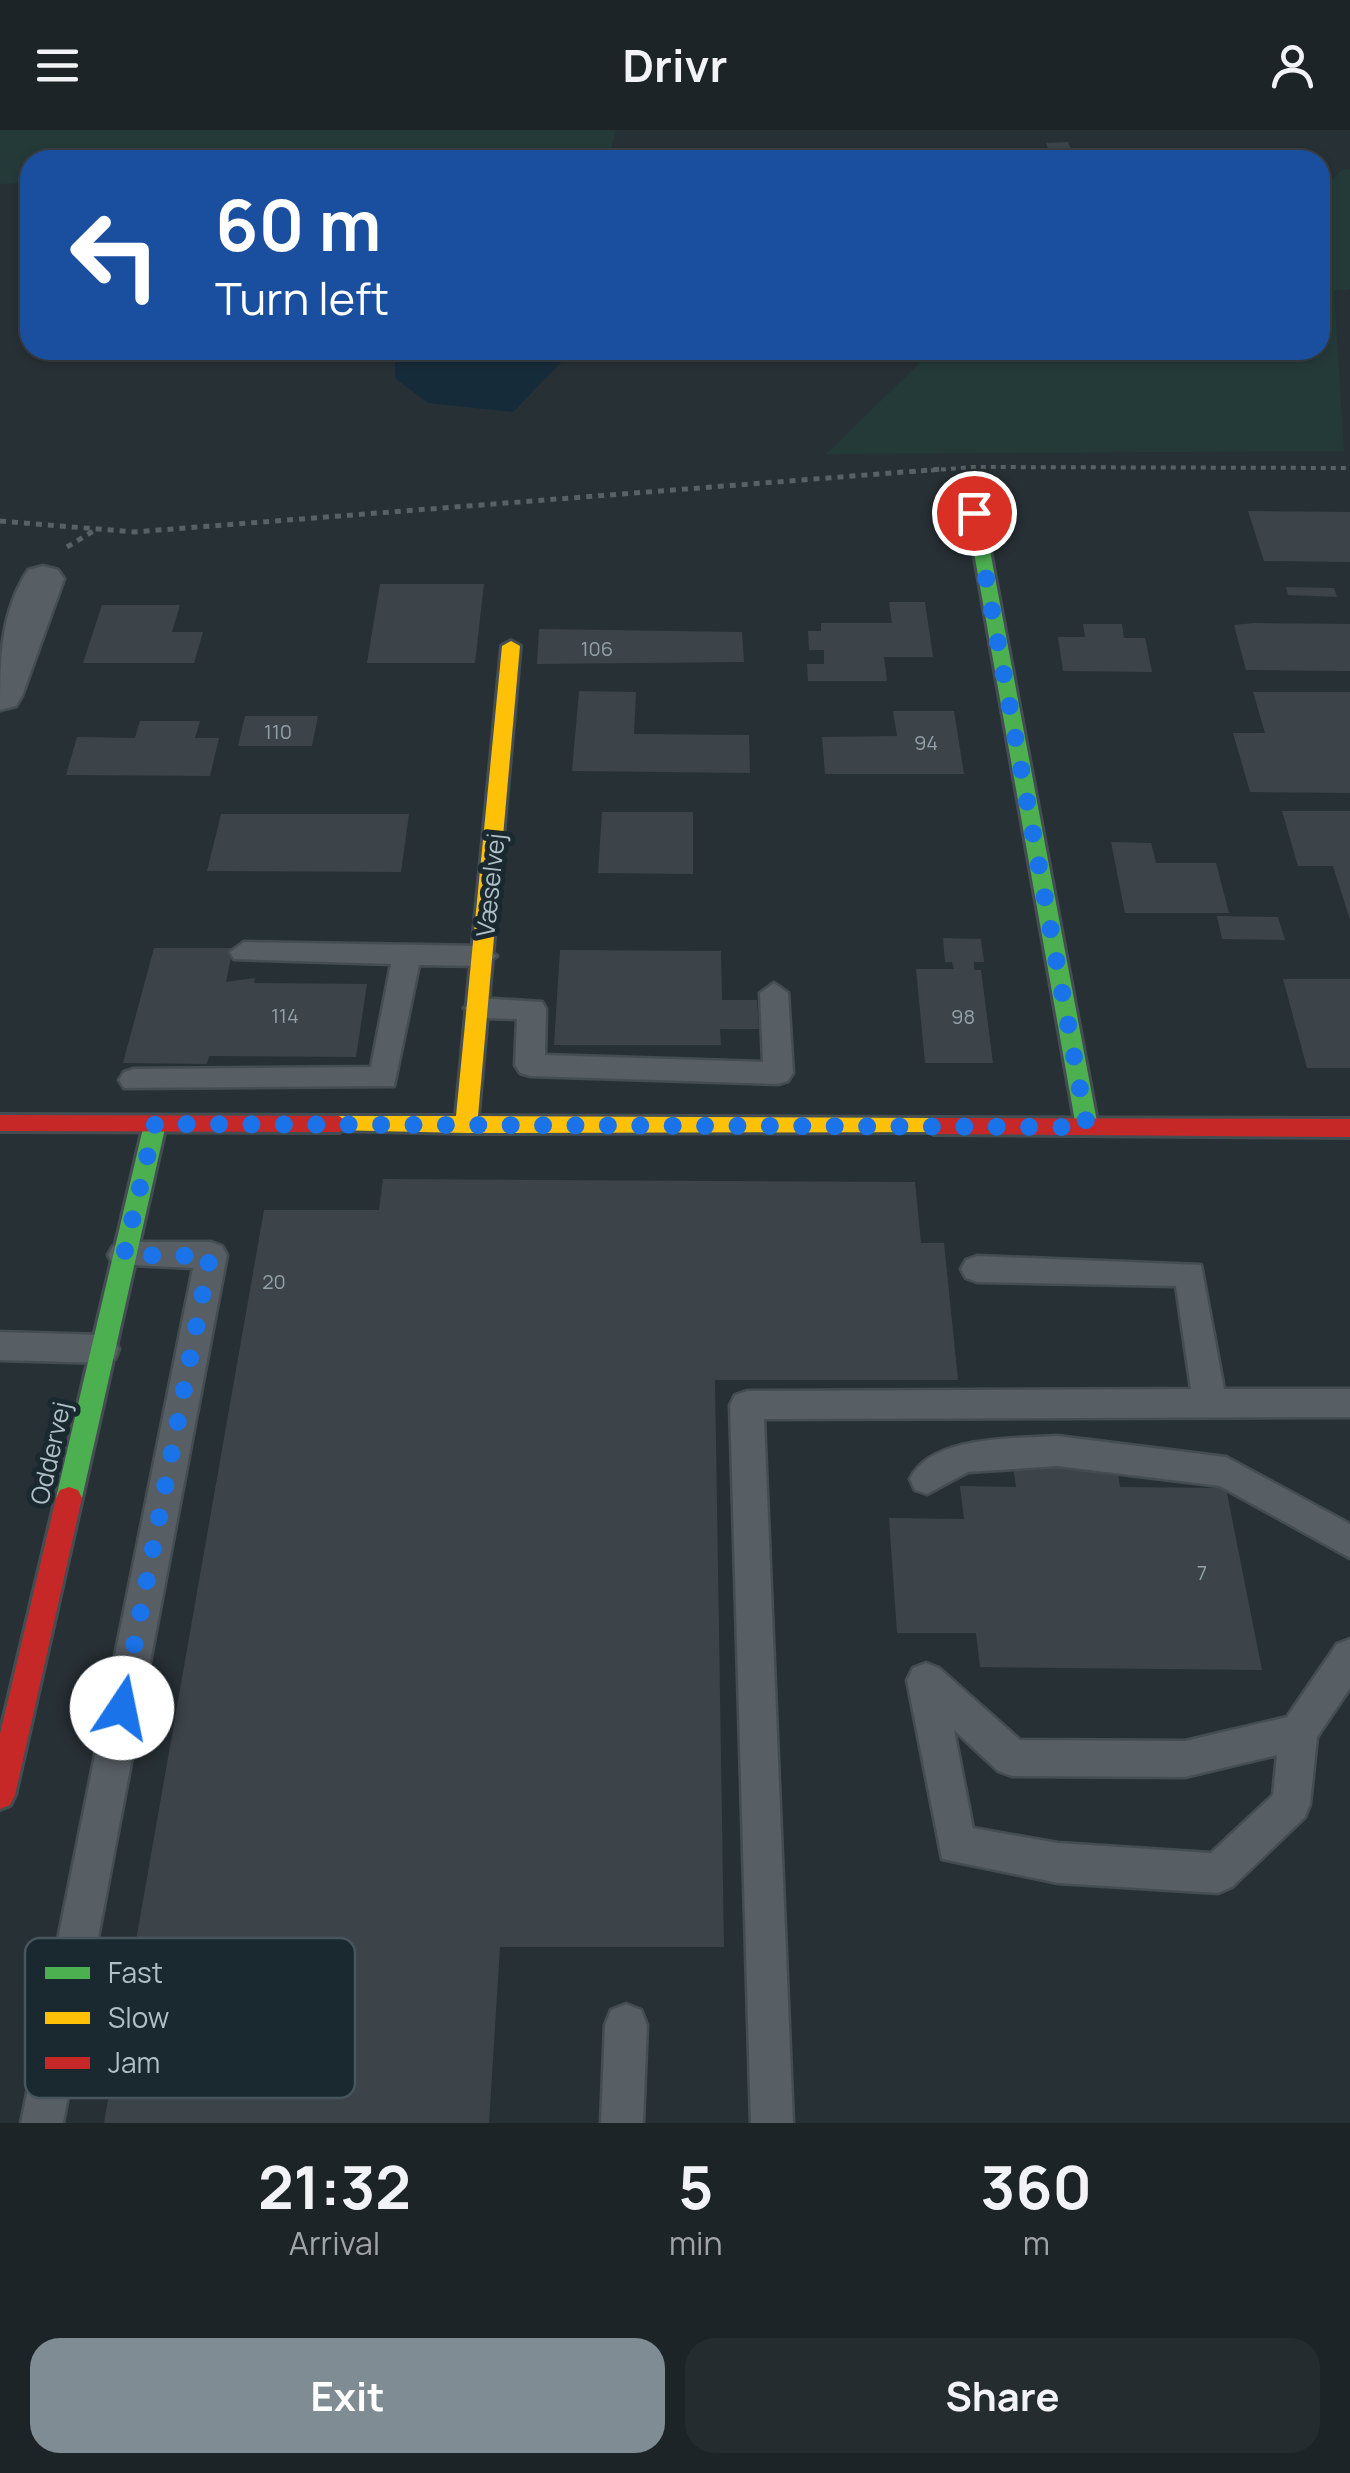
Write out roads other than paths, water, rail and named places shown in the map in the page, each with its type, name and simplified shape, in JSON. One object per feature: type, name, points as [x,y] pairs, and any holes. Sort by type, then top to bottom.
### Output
[{"type":"street","points":[[974,513],[1087,1127]]},
{"type":"street","points":[[0,696],[43,579]]},
{"type":"street","name":"Væselvej","points":[[466,1124],[510,646]]},
{"type":"street","points":[[0,1123],[1350,1128]]},
{"type":"street","name":"Oddervej","points":[[0,1795],[155,1124]]},
{"type":"lane","points":[[244,952],[483,956]]},
{"type":"lane","points":[[134,1080],[384,1078],[407,955]]},
{"type":"lane","points":[[478,1008],[532,1008],[530,1065],[778,1072],[774,993]]},
{"type":"lane","points":[[78,1938],[210,1256],[124,1255]]},
{"type":"lane","points":[[977,1269],[1190,1274],[1210,1404]]},
{"type":"lane","points":[[0,1346],[102,1349]]},
{"type":"lane","points":[[772,2123],[747,1405],[1350,1403]]},
{"type":"lane","points":[[927,1480],[963,1458],[1057,1450],[1226,1472],[1350,1542]]},
{"type":"lane","points":[[1299,1732],[1185,1759],[1012,1758],[926,1680],[956,1845],[1058,1863],[1218,1873],[1290,1804],[1299,1732],[1350,1656]]},
{"type":"lane","points":[[622,2123],[626,2025]]},
{"type":"lane","points":[[42,2123],[47,2098]]},
{"type":"water","points":[[395,360],[563,360],[513,412],[428,403],[395,378]]}]
